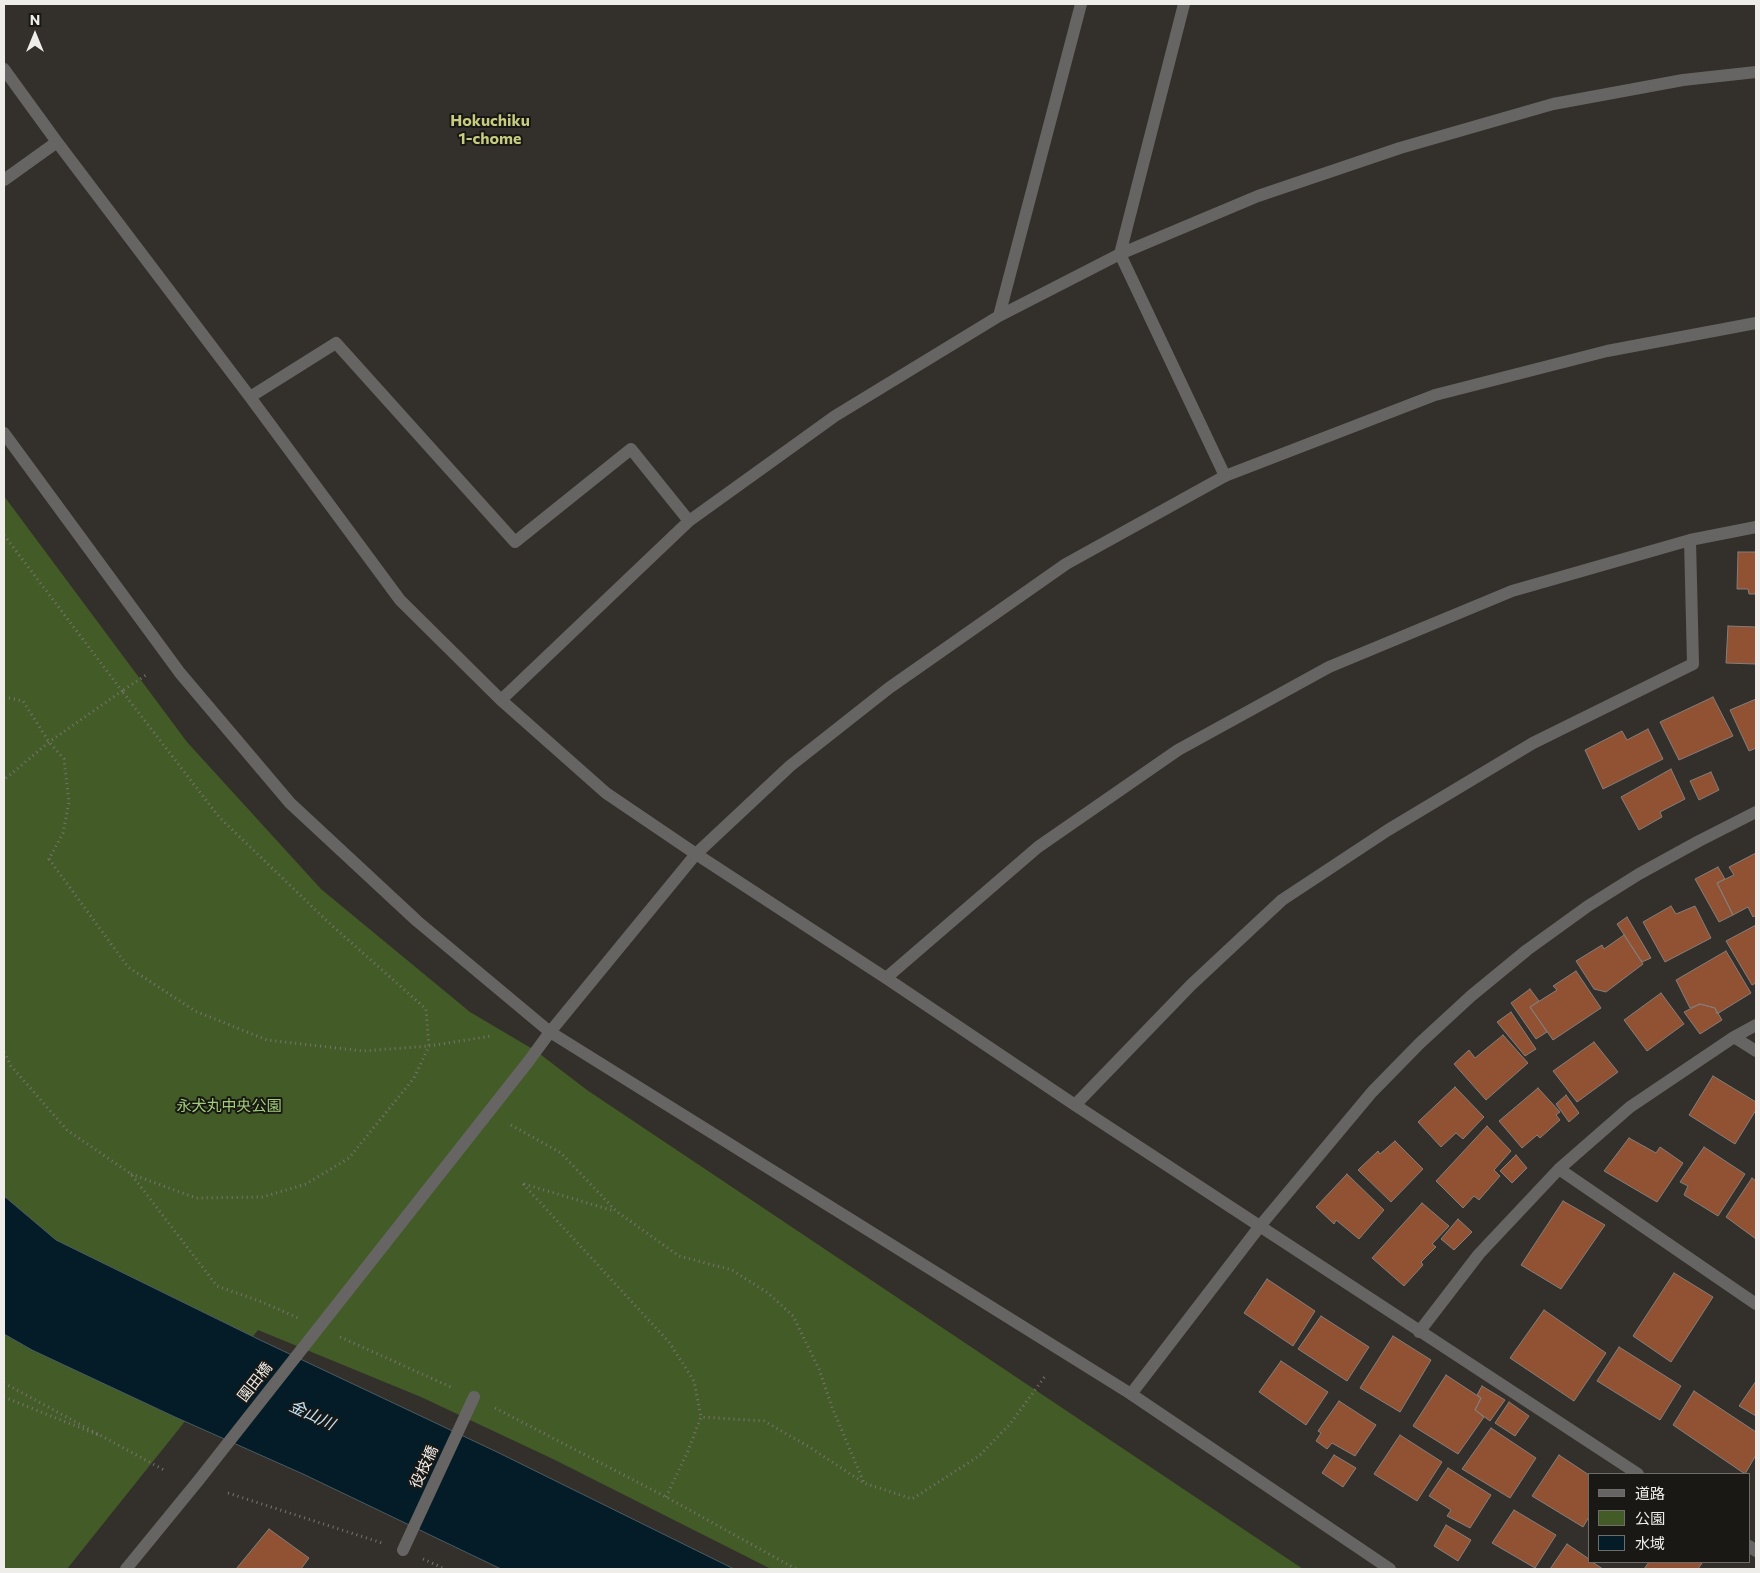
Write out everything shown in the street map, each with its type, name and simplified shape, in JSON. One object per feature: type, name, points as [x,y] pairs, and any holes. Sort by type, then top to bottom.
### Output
[{"type":"street","points":[[999,316],[1081,4]]},
{"type":"street","points":[[1184,4],[1120,254],[1225,476]]},
{"type":"street","points":[[4,69],[400,600],[501,700],[606,792],[696,854],[886,978],[1075,1105],[1636,1473]]},
{"type":"street","points":[[501,700],[689,521],[835,416],[999,316],[1120,254],[1258,196],[1400,148],[1552,104],[1683,80],[1756,72]]},
{"type":"street","points":[[4,180],[57,142]]},
{"type":"street","name":"園田橋","points":[[126,1569],[198,1481],[550,1032],[696,854],[790,766],[889,688],[1066,564],[1225,476],[1435,395],[1607,351],[1756,323]]},
{"type":"street","points":[[250,397],[336,343],[516,542],[630,450],[689,521]]},
{"type":"street","points":[[4,433],[180,673],[290,803],[417,921],[550,1032],[1131,1394],[1390,1569]]},
{"type":"street","points":[[886,978],[1038,847],[1178,750],[1329,667],[1512,591],[1690,540],[1756,527]]},
{"type":"street","points":[[1075,1105],[1191,985],[1282,900],[1388,830],[1533,743],[1692,664],[1690,540]]},
{"type":"street","points":[[1131,1394],[1260,1226],[1372,1092],[1420,1043],[1471,996],[1527,950],[1588,906],[1690,845],[1756,812]]},
{"type":"street","points":[[1419,1332],[1479,1254],[1559,1169],[1630,1107],[1734,1037],[1756,1025]]},
{"type":"street","points":[[1734,1037],[1756,1051]]},
{"type":"street","points":[[1559,1169],[1756,1304]]},
{"type":"street","name":"役枝橋","points":[[403,1550],[474,1397]]},
{"type":"path","points":[[4,535],[219,817],[328,922],[426,1009],[429,1046],[414,1078],[349,1158],[306,1184],[263,1197],[196,1198],[131,1174],[67,1130],[11,1066],[4,1052]]},
{"type":"path","points":[[4,780],[49,742],[146,675]]},
{"type":"path","points":[[4,697],[23,701],[49,742],[64,759],[69,802],[63,833],[49,859],[128,967],[195,1010],[267,1040],[363,1051],[429,1046],[490,1036]]},
{"type":"path","points":[[512,1125],[561,1153],[616,1212],[679,1256],[732,1270],[768,1293],[793,1316],[819,1368],[832,1407],[864,1483]]},
{"type":"path","points":[[131,1174],[217,1286],[262,1302],[307,1322]]},
{"type":"path","points":[[616,1212],[524,1184],[669,1342],[694,1381],[701,1417],[688,1451],[666,1497]]},
{"type":"path","points":[[333,1334],[474,1397],[666,1497],[796,1569]]},
{"type":"path","points":[[701,1417],[764,1421],[811,1448],[864,1483],[912,1500],[979,1456],[1010,1424],[1046,1376]]},
{"type":"path","points":[[4,1383],[164,1470]]},
{"type":"path","points":[[4,1397],[111,1440]]},
{"type":"path","points":[[228,1492],[403,1550]]},
{"type":"green space","name":"永犬丸中央公園","points":[[4,496],[187,742],[321,889],[470,1012],[536,1051],[587,1090],[1303,1569],[771,1569],[555,1460],[421,1397],[258,1330],[67,1569],[4,1569]]},
{"type":"water","name":"金山川","points":[[4,1196],[56,1240],[260,1340],[497,1452],[734,1569],[501,1569],[303,1474],[32,1350],[4,1334]]},
{"type":"building","points":[[1738,552],[1756,552],[1756,594],[1749,594],[1748,589],[1737,589]]},
{"type":"building","points":[[1728,626],[1756,627],[1756,664],[1726,663]]},
{"type":"building","points":[[1713,697],[1733,736],[1679,760],[1660,722]]},
{"type":"building","points":[[1756,699],[1756,748],[1749,751],[1730,710]]},
{"type":"building","points":[[1648,729],[1663,759],[1603,789],[1585,750],[1622,731],[1627,740]]},
{"type":"building","points":[[1671,769],[1685,799],[1660,812],[1662,817],[1639,830],[1621,797]]},
{"type":"building","points":[[1711,772],[1719,790],[1699,800],[1690,781]]},
{"type":"building","points":[[1756,853],[1756,915],[1753,917],[1748,907],[1733,915],[1717,883],[1734,875],[1729,867]]},
{"type":"building","points":[[1718,867],[1725,879],[1717,883],[1733,915],[1719,922],[1695,879]]},
{"type":"building","points":[[1671,906],[1676,914],[1695,906],[1711,938],[1665,962],[1643,922]]},
{"type":"building","points":[[1627,917],[1651,958],[1642,962],[1617,924]]},
{"type":"building","points":[[1756,925],[1756,983],[1752,985],[1726,941]]},
{"type":"building","points":[[1624,935],[1643,964],[1606,992],[1594,989],[1576,961],[1602,945],[1604,949]]},
{"type":"building","points":[[1726,951],[1751,993],[1717,1014],[1715,1008],[1700,1004],[1690,1008],[1676,980]]},
{"type":"building","points":[[1576,971],[1601,1008],[1553,1040],[1530,1007],[1557,990],[1553,986]]},
{"type":"building","points":[[1530,989],[1539,1001],[1530,1007],[1547,1032],[1536,1039],[1511,1003]]},
{"type":"building","points":[[1661,993],[1684,1024],[1647,1051],[1624,1020]]},
{"type":"building","points":[[1700,1004],[1715,1008],[1722,1020],[1700,1034],[1684,1012]]},
{"type":"building","points":[[1511,1012],[1536,1049],[1525,1056],[1497,1022]]},
{"type":"building","points":[[1503,1035],[1528,1063],[1486,1100],[1454,1064],[1469,1050],[1475,1058]]},
{"type":"building","points":[[1594,1042],[1618,1072],[1577,1102],[1553,1071]]},
{"type":"building","points":[[1713,1076],[1756,1102],[1756,1110],[1735,1144],[1689,1115]]},
{"type":"building","points":[[1455,1087],[1484,1117],[1463,1139],[1456,1133],[1441,1147],[1418,1122]]},
{"type":"building","points":[[1538,1088],[1560,1112],[1556,1115],[1560,1120],[1540,1138],[1537,1135],[1522,1148],[1499,1121]]},
{"type":"building","points":[[1566,1095],[1579,1113],[1569,1122],[1556,1104]]},
{"type":"building","points":[[1487,1126],[1511,1151],[1494,1170],[1500,1176],[1479,1200],[1474,1196],[1463,1208],[1436,1181]]},
{"type":"building","points":[[1629,1138],[1656,1153],[1660,1147],[1683,1163],[1657,1202],[1604,1171]]},
{"type":"building","points":[[1395,1141],[1423,1169],[1391,1202],[1358,1170],[1378,1151],[1380,1154]]},
{"type":"building","points":[[1704,1147],[1745,1174],[1718,1216],[1684,1195],[1688,1186],[1680,1182]]},
{"type":"building","points":[[1516,1155],[1527,1168],[1512,1183],[1500,1171]]},
{"type":"building","points":[[1347,1174],[1384,1210],[1359,1239],[1336,1220],[1334,1224],[1316,1207]]},
{"type":"building","points":[[1752,1178],[1756,1181],[1756,1239],[1726,1217]]},
{"type":"building","points":[[1563,1201],[1605,1225],[1561,1289],[1521,1265]]},
{"type":"building","points":[[1422,1203],[1449,1226],[1432,1244],[1436,1247],[1421,1262],[1423,1265],[1404,1286],[1372,1258]]},
{"type":"building","points":[[1458,1219],[1472,1232],[1454,1250],[1441,1239]]},
{"type":"building","points":[[1674,1273],[1713,1297],[1671,1362],[1633,1336]]},
{"type":"building","points":[[1267,1279],[1315,1311],[1293,1346],[1244,1313]]},
{"type":"building","points":[[1544,1310],[1606,1353],[1574,1401],[1510,1358]]},
{"type":"building","points":[[1321,1316],[1369,1347],[1347,1381],[1298,1349]]},
{"type":"building","points":[[1393,1336],[1431,1360],[1400,1412],[1360,1388]]},
{"type":"building","points":[[1619,1347],[1681,1386],[1660,1420],[1597,1381]]},
{"type":"building","points":[[1281,1361],[1328,1392],[1306,1425],[1259,1392]]},
{"type":"building","points":[[1446,1375],[1481,1398],[1475,1410],[1484,1417],[1458,1454],[1413,1426]]},
{"type":"building","points":[[1756,1381],[1756,1416],[1739,1406]]},
{"type":"building","points":[[1482,1386],[1505,1400],[1490,1421],[1475,1410],[1481,1398],[1477,1395]]},
{"type":"building","points":[[1694,1391],[1756,1432],[1756,1455],[1746,1473],[1744,1473],[1673,1425]]},
{"type":"building","points":[[1339,1401],[1376,1425],[1355,1456],[1332,1443],[1327,1449],[1316,1441],[1321,1433],[1318,1431]]},
{"type":"building","points":[[1509,1402],[1529,1416],[1515,1436],[1495,1423]]},
{"type":"building","points":[[1491,1428],[1536,1458],[1510,1498],[1462,1469]]},
{"type":"building","points":[[1400,1435],[1442,1462],[1417,1501],[1374,1474]]},
{"type":"building","points":[[1334,1455],[1356,1468],[1343,1487],[1322,1473]]},
{"type":"building","points":[[1559,1455],[1588,1474],[1588,1519],[1583,1527],[1532,1496]]},
{"type":"building","points":[[1448,1468],[1491,1495],[1470,1528],[1447,1516],[1451,1510],[1429,1496]]},
{"type":"building","points":[[1514,1510],[1556,1535],[1535,1568],[1492,1543]]},
{"type":"building","points":[[1446,1525],[1471,1540],[1458,1561],[1434,1546]]},
{"type":"building","points":[[269,1529],[309,1558],[301,1569],[236,1569]]},
{"type":"building","points":[[1567,1544],[1588,1558],[1588,1563],[1594,1563],[1603,1569],[1550,1569]]},
{"type":"building","points":[[1648,1563],[1702,1563],[1698,1569],[1644,1569]]},
{"type":"district","name":"Hokuchiku 1-chome","points":[[490,130]]}]
